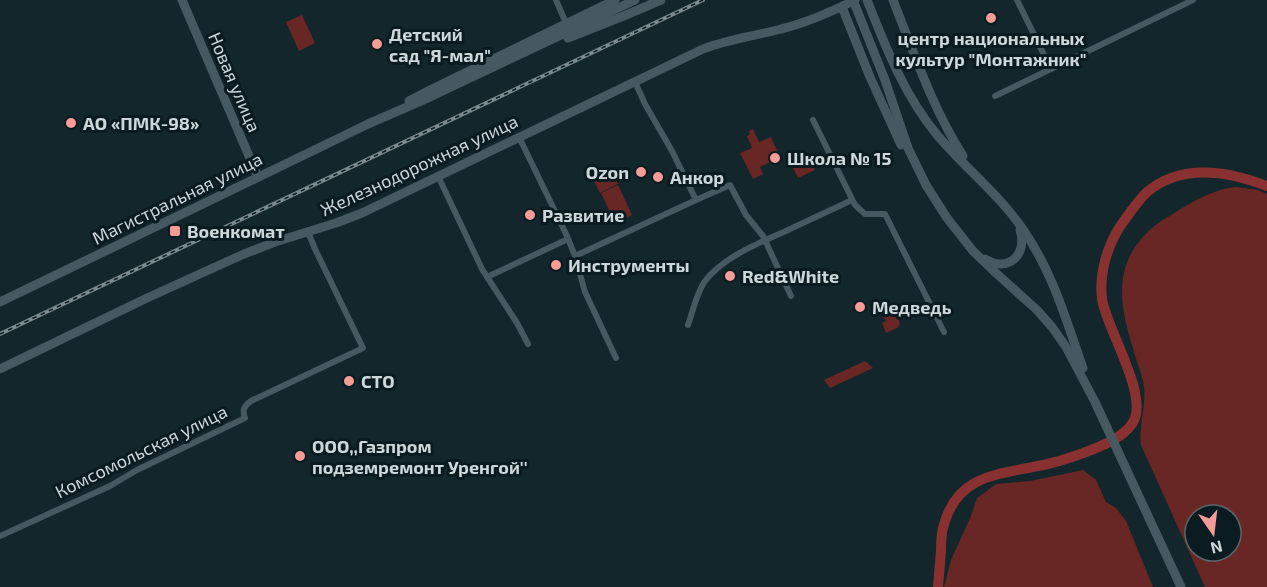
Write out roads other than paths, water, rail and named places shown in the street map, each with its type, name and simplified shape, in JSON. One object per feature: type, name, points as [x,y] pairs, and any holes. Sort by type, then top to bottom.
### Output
[{"type":"main road","name":"Новая улица","points":[[182,0],[258,177]]},
{"type":"main road","name":"Магистральная улица","points":[[368,124],[430,90],[615,0]]},
{"type":"main road","name":"Магистральная улица","points":[[0,302],[368,124],[635,0]]},
{"type":"main road","points":[[854,0],[910,154],[938,206]]},
{"type":"main road","name":"Железнодорожная улица","points":[[0,369],[213,267],[258,248],[362,213],[690,55],[714,45],[782,29],[812,19],[854,0]]},
{"type":"main road","points":[[867,0],[901,80],[926,120],[1014,218],[1034,246],[1060,301],[1095,402]]},
{"type":"main road","points":[[893,0],[937,110],[973,173]]},
{"type":"main road","points":[[458,84],[497,70],[550,45],[659,1]]},
{"type":"main road","points":[[842,7],[870,77],[917,177],[973,250],[1037,310],[1069,352],[1104,420],[1180,587]]},
{"type":"main road","points":[[973,250],[995,264],[1004,264],[1012,260],[1019,254],[1023,243],[1021,230],[1014,218]]},
{"type":"street","points":[[556,0],[567,23]]},
{"type":"street","points":[[1017,0],[1051,69]]},
{"type":"street","points":[[995,96],[1193,0]]},
{"type":"street","points":[[635,82],[696,200]]},
{"type":"street","points":[[813,120],[858,209],[865,213],[885,214],[944,332]]},
{"type":"street","points":[[519,137],[568,238],[585,292],[616,358]]},
{"type":"street","points":[[438,176],[487,277],[528,344]]},
{"type":"street","points":[[575,256],[730,185],[746,215],[761,232],[791,296]]},
{"type":"street","points":[[688,325],[700,289],[711,274],[765,240],[852,200]]},
{"type":"street","name":"Комсомольская улица","points":[[0,536],[110,486],[137,470],[244,418],[245,406],[251,401],[363,348],[308,232]]},
{"type":"street","points":[[487,277],[568,238]]},
{"type":"waterway","points":[[938,587],[943,528],[949,511],[967,488],[992,476],[1056,462],[1092,450],[1117,437],[1132,424],[1136,412],[1136,398],[1126,363],[1105,312],[1101,290],[1105,260],[1112,242],[1121,225],[1139,201],[1159,183],[1189,174],[1221,174],[1267,186]]},
{"type":"railway","points":[[0,334],[703,0]]},
{"type":"place","name":"центр национальных культур \"Монтажник\"","points":[[991,18]]},
{"type":"place","name":"Детский сад \"Я-мал\"","points":[[377,44]]},
{"type":"place","name":"АО «ПМК-98»","points":[[71,123]]},
{"type":"place","name":"Школа № 15","points":[[775,158]]},
{"type":"place","name":"Ozon","points":[[641,172]]},
{"type":"place","name":"Анкор","points":[[658,177]]},
{"type":"place","name":"Развитие","points":[[530,215]]},
{"type":"place","name":"Военкомат","points":[[175,231]]},
{"type":"place","name":"Инструменты","points":[[556,265]]},
{"type":"place","name":"Red&White","points":[[730,276]]},
{"type":"place","name":"Медведь","points":[[860,307]]},
{"type":"place","name":"СТО","points":[[349,381]]},
{"type":"place","name":"ООО,,Газпром подземремонт Уренгой''","points":[[300,456]]}]
